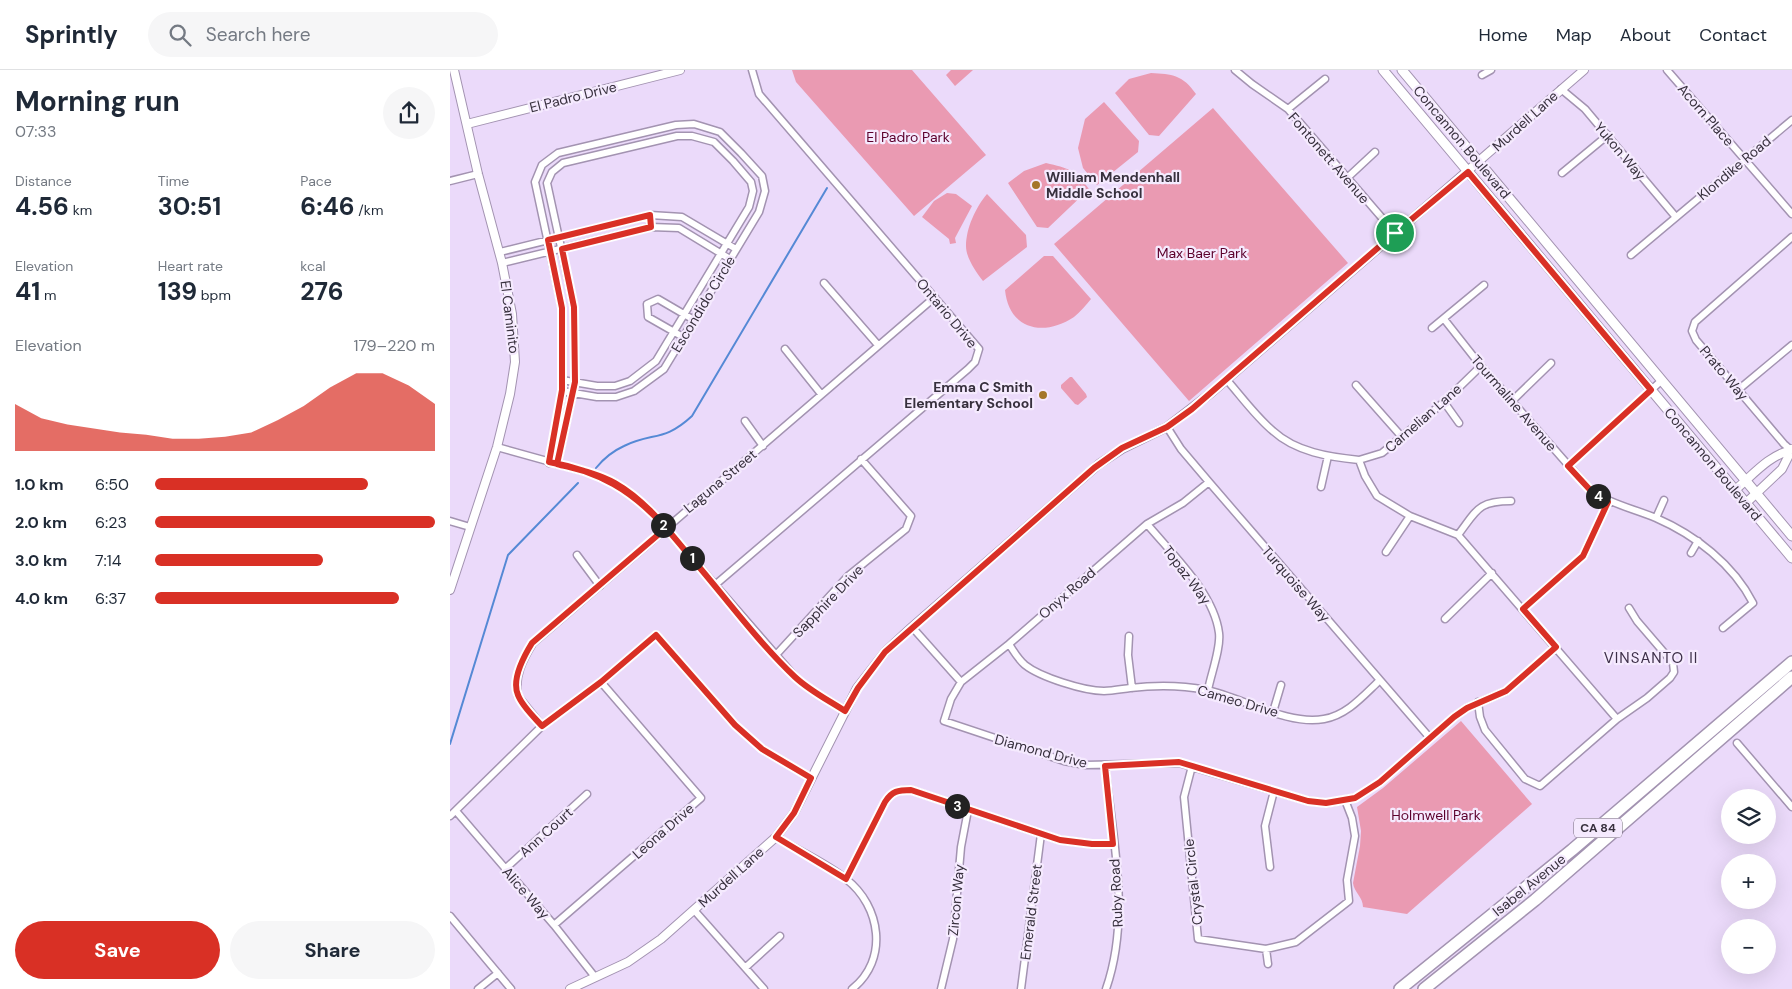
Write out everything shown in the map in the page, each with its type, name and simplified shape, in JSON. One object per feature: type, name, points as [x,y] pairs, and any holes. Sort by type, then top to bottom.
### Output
[{"type":"highway","name":"Isabel Avenue","points":[[1400,989],[1572,850],[1792,662]]},
{"type":"highway","name":"Isabel Avenue","points":[[1424,989],[1535,900],[1792,678]]},
{"type":"main road","name":"Concannon Boulevard","points":[[1383,70],[1792,558]]},
{"type":"main road","name":"Concannon Boulevard","points":[[1402,70],[1792,536]]},
{"type":"street","name":"El Caminito","points":[[450,590],[497,447],[510,394],[515,362],[512,314],[500,252],[478,174],[454,70]]},
{"type":"street","name":"El Padro Drive","points":[[466,124],[680,70]]},
{"type":"street","name":"Ontario Drive","points":[[715,585],[968,369],[978,356],[979,349],[973,339],[759,94],[752,70]]},
{"type":"street","name":"Fontonett Avenue","points":[[1235,70],[1288,109],[1395,233]]},
{"type":"street","points":[[1482,75],[1491,70]]},
{"type":"street","name":"Murdell Lane","points":[[570,989],[628,962],[661,939],[776,837],[794,813],[858,688],[885,652],[912,627],[1104,460],[1122,448],[1167,427],[1226,380],[1584,70]]},
{"type":"street","name":"Acorn Place","points":[[1668,70],[1792,214]]},
{"type":"street","points":[[1288,109],[1325,79]]},
{"type":"street","name":"Yukon Way","points":[[1561,89],[1584,109],[1675,216]]},
{"type":"street","name":"Klondike Road","points":[[1630,255],[1792,120]]},
{"type":"street","name":"Escondido Circle","points":[[549,462],[562,390],[562,308],[535,182],[542,165],[558,153],[676,124],[694,124],[720,132],[762,176],[765,191],[759,212],[664,369],[634,391],[616,397],[597,397],[562,390]]},
{"type":"street","name":"Escondido Circle","points":[[557,464],[575,382],[574,307],[547,183],[552,172],[563,164],[677,136],[692,136],[714,142],[751,182],[753,191],[749,207],[656,361],[630,381],[615,386],[597,386],[575,382],[562,380]]},
{"type":"street","points":[[1562,173],[1608,136]]},
{"type":"street","points":[[600,143],[603,154]]},
{"type":"street","points":[[1346,178],[1375,152]]},
{"type":"street","points":[[733,161],[741,153]]},
{"type":"street","points":[[450,181],[478,174]]},
{"type":"street","points":[[500,252],[650,215],[682,217],[736,249]]},
{"type":"street","points":[[650,215],[651,227]]},
{"type":"street","points":[[502,263],[651,227],[679,228],[730,259]]},
{"type":"street","name":"Prato Way","points":[[1792,238],[1695,322],[1692,327],[1693,336],[1696,340],[1784,444],[1792,449]]},
{"type":"street","points":[[824,283],[878,345]]},
{"type":"street","points":[[1432,328],[1484,285]]},
{"type":"street","name":"Laguna Street","points":[[542,726],[518,696],[516,681],[532,643],[936,297]]},
{"type":"street","points":[[683,337],[648,317],[647,304],[658,299],[694,320]]},
{"type":"street","name":"Tourmaline Avenue","points":[[1444,319],[1481,366],[1592,492],[1608,502],[1656,518],[1709,548],[1724,564],[1747,591],[1753,603],[1723,628]]},
{"type":"street","points":[[1738,390],[1792,345]]},
{"type":"street","points":[[785,349],[822,394]]},
{"type":"street","points":[[1512,402],[1551,363]]},
{"type":"street","name":"Carnelian Lane","points":[[1359,460],[1382,453],[1444,402],[1481,366]]},
{"type":"street","points":[[1226,380],[1273,432],[1295,445],[1328,456],[1359,460],[1365,476],[1377,496],[1410,516],[1458,535],[1618,719]]},
{"type":"street","points":[[1568,466],[1661,381]]},
{"type":"street","points":[[1356,384],[1402,437]]},
{"type":"street","points":[[1444,402],[1459,423]]},
{"type":"street","points":[[745,421],[763,446]]},
{"type":"street","name":"Turquoise Way","points":[[1167,427],[1181,449],[1430,738]]},
{"type":"street","points":[[497,447],[594,474],[615,483],[650,510],[796,678],[845,711]]},
{"type":"street","points":[[1735,490],[1767,462],[1782,452],[1792,449]]},
{"type":"street","points":[[1746,503],[1782,470],[1792,449]]},
{"type":"street","points":[[1321,487],[1328,456]]},
{"type":"street","name":"Sapphire Drive","points":[[775,656],[848,576],[906,529],[911,516],[861,459]]},
{"type":"street","name":"Onyx Road","points":[[944,721],[951,699],[961,682],[1009,644],[1147,524],[1183,503],[1209,482]]},
{"type":"street","points":[[1656,518],[1664,500]]},
{"type":"street","points":[[1458,535],[1476,511],[1491,501],[1511,501]]},
{"type":"street","points":[[1523,609],[1583,556],[1608,502]]},
{"type":"street","points":[[1386,552],[1410,516]]},
{"type":"street","points":[[450,521],[470,527]]},
{"type":"street","name":"Topaz Way","points":[[1147,524],[1212,606],[1219,633],[1208,690]]},
{"type":"street","points":[[1691,553],[1698,541]]},
{"type":"street","points":[[577,555],[600,586]]},
{"type":"street","points":[[1445,619],[1492,573]]},
{"type":"street","points":[[1478,702],[1480,717],[1486,730],[1525,779],[1540,786],[1673,675],[1674,669],[1670,660],[1637,621],[1629,608]]},
{"type":"street","points":[[912,627],[961,682]]},
{"type":"street","points":[[450,816],[542,726],[601,682],[656,635],[735,725],[762,749],[811,778]]},
{"type":"street","points":[[1129,636],[1128,655],[1132,688]]},
{"type":"street","name":"Cameo Drive","points":[[1009,644],[1022,662],[1041,674],[1083,688],[1104,691],[1172,686],[1208,690],[1273,712],[1304,719],[1322,720],[1336,716],[1351,707],[1379,681]]},
{"type":"street","name":"Diamond Drive","points":[[944,721],[1085,765],[1105,766],[1179,762],[1308,801],[1326,803],[1355,798],[1380,782],[1454,717],[1478,702],[1506,691],[1556,647]]},
{"type":"street","name":"Leona Drive","points":[[554,925],[701,798],[601,682]]},
{"type":"street","points":[[1273,712],[1281,686]]},
{"type":"street","points":[[1737,743],[1792,807]]},
{"type":"street","name":"Ruby Road","points":[[1105,766],[1118,889],[1119,924],[1117,949],[1106,989]]},
{"type":"street","name":"Crystal Circle","points":[[1192,766],[1184,797],[1198,940],[1266,950],[1296,942],[1350,902],[1347,880],[1355,836],[1352,818],[1345,800]]},
{"type":"street","points":[[846,879],[885,802],[896,791],[911,790],[1041,834],[1072,842],[1113,844]]},
{"type":"street","points":[[1270,867],[1265,826],[1274,791]]},
{"type":"street","name":"Ann Court","points":[[505,869],[587,794]]},
{"type":"street","name":"Zircon Way","points":[[941,989],[953,939],[961,847],[968,810]]},
{"type":"street","name":"Alice Way","points":[[456,811],[554,925],[595,977]]},
{"type":"street","name":"Emerald Street","points":[[1021,989],[1041,834]]},
{"type":"street","points":[[776,837],[846,879],[862,896],[872,914],[876,926],[875,954],[867,971],[852,989]]},
{"type":"street","points":[[694,910],[764,989]]},
{"type":"street","points":[[450,916],[511,989]]},
{"type":"street","points":[[746,967],[780,936]]},
{"type":"street","points":[[1266,950],[1268,964]]},
{"type":"street","points":[[478,989],[498,973]]},
{"type":"green space","name":"El Padro Park","points":[[792,70],[912,70],[986,155],[914,216],[796,82]]},
{"type":"green space","points":[[951,70],[973,70],[955,86],[946,75]]},
{"type":"green space","points":[[1151,73],[1165,74],[1182,79],[1196,94],[1159,136],[1149,135],[1115,93],[1129,79]]},
{"type":"green space","points":[[1104,102],[1139,141],[1138,152],[1097,185],[1083,168],[1078,148],[1085,119]]},
{"type":"green space","name":"Max Baer Park","points":[[1213,108],[1348,263],[1189,401],[1054,244]]},
{"type":"green space","points":[[1046,163],[1071,171],[1089,189],[1048,228],[1037,227],[1008,183],[1024,171]]},
{"type":"green space","points":[[947,193],[956,194],[972,206],[955,238],[956,243],[950,244],[949,239],[922,217],[934,201]]},
{"type":"green space","points":[[987,194],[1026,235],[1027,247],[983,281],[966,251],[966,239],[972,218]]},
{"type":"green space","points":[[1044,256],[1053,256],[1091,299],[1074,317],[1051,327],[1040,328],[1030,326],[1013,314],[1005,290]]},
{"type":"green space","points":[[1072,377],[1087,397],[1078,405],[1061,388],[1061,385]]},
{"type":"green space","name":"Holmwell Park","points":[[1461,721],[1532,804],[1407,914],[1363,907],[1362,900],[1353,883],[1361,831],[1357,807],[1383,788]]},
{"type":"waterway","points":[[596,468],[605,458],[620,448],[674,430],[692,416],[827,188]]},
{"type":"waterway","points":[[450,744],[508,555],[578,483]]},
{"type":"place","name":"William Mendenhall Middle School","points":[[1036,185]]},
{"type":"place","name":"Emma C Smith Elementary School","points":[[1043,395]]},
{"type":"district","name":"VINSANTO II","points":[[1651,658]]},
{"type":"route","points":[[1395,233],[1192,409],[1167,427],[1122,448],[1094,468],[885,652],[858,688],[845,711],[796,678],[775,656],[715,585],[666,528],[650,510],[635,497],[615,483],[594,474],[557,464],[575,382],[574,307],[562,249],[651,227],[650,215],[548,240],[562,308],[562,390],[549,462],[594,474],[615,483],[650,510],[666,528],[532,643],[516,681],[518,696],[542,726],[601,682],[656,635],[735,725],[762,749],[811,778],[794,813],[776,837],[846,879],[885,802],[896,791],[911,790],[1060,840],[1092,844],[1113,844],[1105,766],[1179,762],[1308,801],[1326,803],[1355,798],[1380,782],[1454,717],[1478,702],[1506,691],[1521,680],[1556,647],[1523,609],[1583,556],[1608,502],[1592,492],[1568,466],[1651,390],[1468,172],[1395,233]]}]
